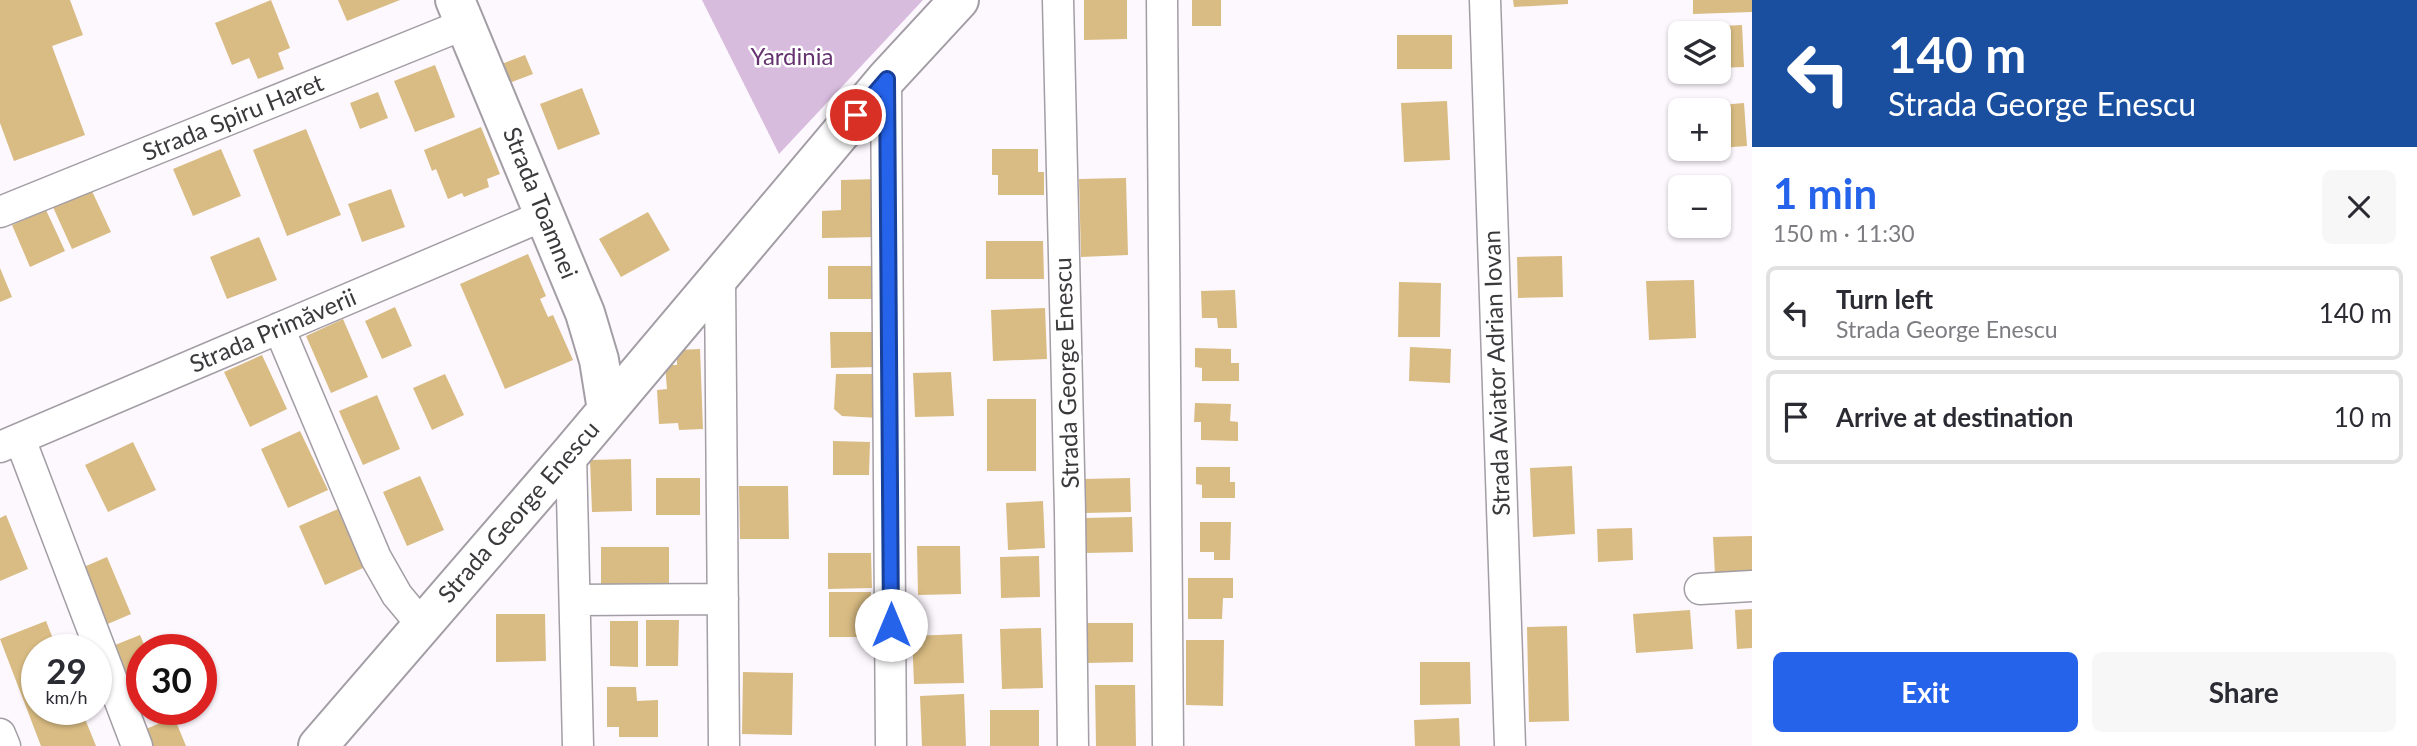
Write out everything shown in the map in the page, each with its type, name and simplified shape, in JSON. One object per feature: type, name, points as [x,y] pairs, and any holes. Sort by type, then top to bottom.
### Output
[{"type":"street","name":"Strada George Enescu","points":[[318,746],[571,453],[887,79],[959,0]]},
{"type":"street","name":"Strada George Enescu","points":[[1058,0],[1073,746]]},
{"type":"street","points":[[1161,0],[1168,746]]},
{"type":"street","name":"Strada Aviator Adrian Iovan","points":[[1485,0],[1510,746]]},
{"type":"street","name":"Strada Spiru Haret","points":[[0,212],[460,12]]},
{"type":"street","name":"Strada Toamnei","points":[[460,12],[593,337],[607,410]]},
{"type":"street","points":[[887,79],[891,746]]},
{"type":"street","name":"Strada Primăverii","points":[[10,443],[545,215]]},
{"type":"street","points":[[720,278],[724,746]]},
{"type":"street","points":[[279,328],[376,558],[397,595],[422,625]]},
{"type":"street","points":[[10,443],[137,746]]},
{"type":"street","points":[[571,453],[578,746]]},
{"type":"street","points":[[1700,589],[1752,586]]},
{"type":"street","points":[[576,600],[723,599]]},
{"type":"street","points":[[0,734],[5,746]]},
{"type":"green space","name":"Yardinia","points":[[702,0],[923,0],[779,154]]},
{"type":"building","points":[[0,0],[70,0],[83,35],[52,46],[85,135],[14,161],[0,123]]},
{"type":"building","points":[[271,0],[290,48],[278,53],[284,69],[258,79],[249,58],[232,65],[215,23]]},
{"type":"building","points":[[338,0],[400,0],[347,21]]},
{"type":"building","points":[[1084,0],[1127,0],[1127,39],[1084,40]]},
{"type":"building","points":[[1192,0],[1221,0],[1221,26],[1192,26]]},
{"type":"building","points":[[1513,0],[1568,0],[1568,4],[1514,7]]},
{"type":"building","points":[[1693,0],[1752,0],[1752,12],[1693,14]]},
{"type":"building","points":[[1742,25],[1744,67],[1731,68],[1731,26]]},
{"type":"building","points":[[1397,35],[1452,35],[1452,69],[1397,69]]},
{"type":"building","points":[[525,55],[533,74],[501,86],[494,67]]},
{"type":"building","points":[[435,65],[455,117],[415,132],[394,81]]},
{"type":"building","points":[[582,88],[600,134],[558,150],[540,104]]},
{"type":"building","points":[[378,92],[388,118],[360,129],[350,103]]},
{"type":"building","points":[[1447,101],[1450,160],[1404,162],[1401,103]]},
{"type":"building","points":[[1744,103],[1747,146],[1731,147],[1731,104]]},
{"type":"building","points":[[481,127],[500,174],[487,179],[489,187],[464,197],[462,193],[448,199],[436,169],[432,171],[424,150]]},
{"type":"building","points":[[306,129],[341,215],[287,236],[253,150]]},
{"type":"building","points":[[221,149],[241,196],[193,216],[173,169]]},
{"type":"building","points":[[992,149],[1038,149],[1038,172],[1044,172],[1044,195],[998,195],[998,175],[992,175]]},
{"type":"building","points":[[1126,178],[1128,255],[1081,257],[1079,179]]},
{"type":"building","points":[[879,179],[879,237],[822,238],[822,211],[841,210],[841,180]]},
{"type":"building","points":[[91,189],[111,232],[72,249],[52,205]]},
{"type":"building","points":[[391,189],[405,227],[362,242],[348,204]]},
{"type":"building","points":[[46,210],[65,251],[30,267],[12,225]]},
{"type":"building","points":[[648,212],[670,250],[621,277],[599,239]]},
{"type":"building","points":[[259,237],[277,280],[227,299],[210,257]]},
{"type":"building","points":[[986,241],[1043,241],[1044,279],[986,279]]},
{"type":"building","points":[[528,254],[546,296],[540,299],[548,317],[553,315],[573,360],[505,389],[460,284]]},
{"type":"building","points":[[1562,256],[1563,297],[1518,298],[1517,257]]},
{"type":"building","points":[[828,266],[878,266],[878,299],[828,299]]},
{"type":"building","points":[[0,268],[12,297],[0,302]]},
{"type":"building","points":[[1694,280],[1696,338],[1649,340],[1646,281]]},
{"type":"building","points":[[1399,282],[1441,283],[1440,337],[1398,337]]},
{"type":"building","points":[[1235,290],[1237,328],[1218,328],[1217,318],[1202,318],[1201,291]]},
{"type":"building","points":[[395,307],[412,346],[382,359],[365,321]]},
{"type":"building","points":[[1045,308],[1047,359],[993,361],[991,310]]},
{"type":"building","points":[[343,319],[368,377],[331,393],[306,336]]},
{"type":"building","points":[[830,332],[875,332],[876,367],[831,368]]},
{"type":"building","points":[[1410,347],[1451,349],[1450,383],[1409,381]]},
{"type":"building","points":[[1195,348],[1231,349],[1231,363],[1239,363],[1239,381],[1202,381],[1202,368],[1195,367]]},
{"type":"building","points":[[700,349],[703,429],[679,430],[678,423],[659,424],[657,390],[667,389],[665,365],[677,365],[677,350]]},
{"type":"building","points":[[262,355],[287,409],[250,427],[224,372]]},
{"type":"building","points":[[951,372],[954,416],[915,417],[913,373]]},
{"type":"building","points":[[445,374],[464,415],[432,430],[413,388]]},
{"type":"building","points":[[836,374],[880,374],[880,418],[842,416],[834,409]]},
{"type":"building","points":[[377,395],[400,449],[363,465],[339,411]]},
{"type":"building","points":[[987,399],[1036,399],[1036,471],[987,471]]},
{"type":"building","points":[[1195,403],[1231,404],[1230,421],[1238,422],[1238,441],[1201,440],[1201,422],[1194,422]]},
{"type":"building","points":[[300,431],[328,490],[288,508],[261,449]]},
{"type":"building","points":[[833,441],[870,442],[869,475],[833,475]]},
{"type":"building","points":[[133,442],[156,490],[108,512],[85,465]]},
{"type":"building","points":[[631,459],[632,511],[592,512],[590,460]]},
{"type":"building","points":[[1572,466],[1575,534],[1533,537],[1530,468]]},
{"type":"building","points":[[1196,467],[1230,467],[1230,482],[1235,482],[1235,498],[1202,498],[1202,485],[1196,484]]},
{"type":"building","points":[[420,476],[444,530],[407,546],[383,492]]},
{"type":"building","points":[[656,478],[700,478],[700,515],[656,515]]},
{"type":"building","points":[[1130,478],[1131,512],[1084,513],[1083,479]]},
{"type":"building","points":[[739,486],[788,486],[789,539],[740,539]]},
{"type":"building","points":[[1043,501],[1045,548],[1008,550],[1006,503]]},
{"type":"building","points":[[338,509],[363,568],[325,585],[299,526]]},
{"type":"building","points":[[6,515],[28,569],[0,581],[0,518]]},
{"type":"building","points":[[1132,517],[1133,552],[1085,553],[1084,518]]},
{"type":"building","points":[[1200,522],[1231,522],[1230,560],[1214,560],[1214,552],[1200,552]]},
{"type":"building","points":[[1632,528],[1633,560],[1598,562],[1597,529]]},
{"type":"building","points":[[1752,536],[1752,573],[1715,575],[1713,537]]},
{"type":"building","points":[[917,546],[960,546],[961,594],[918,595]]},
{"type":"building","points":[[601,547],[669,547],[669,584],[601,584]]},
{"type":"building","points":[[828,553],[871,553],[872,588],[828,589]]},
{"type":"building","points":[[1039,556],[1040,597],[1001,598],[1000,557]]},
{"type":"building","points":[[107,557],[131,614],[103,626],[79,569]]},
{"type":"building","points":[[1188,578],[1233,578],[1233,598],[1223,598],[1222,619],[1188,619]]},
{"type":"building","points":[[829,592],[871,592],[871,637],[829,637]]},
{"type":"building","points":[[1752,609],[1752,648],[1737,649],[1735,610]]},
{"type":"building","points":[[1690,610],[1693,649],[1636,653],[1633,614]]},
{"type":"building","points":[[496,614],[545,614],[546,661],[496,662]]},
{"type":"building","points":[[646,620],[679,620],[678,666],[646,666]]},
{"type":"building","points":[[46,621],[51,634],[21,634],[21,694],[0,639]]},
{"type":"building","points":[[610,621],[638,621],[638,667],[610,666]]},
{"type":"building","points":[[1085,623],[1133,623],[1133,662],[1086,663]]},
{"type":"building","points":[[1567,626],[1569,721],[1529,722],[1527,627]]},
{"type":"building","points":[[1041,628],[1043,688],[1002,689],[1000,629]]},
{"type":"building","points":[[962,634],[964,683],[914,684],[912,636]]},
{"type":"building","points":[[1186,640],[1224,640],[1223,706],[1186,705]]},
{"type":"building","points":[[126,641],[126,686],[112,652],[112,646]]},
{"type":"building","points":[[1420,662],[1470,662],[1471,704],[1420,705]]},
{"type":"building","points":[[743,672],[793,673],[792,735],[742,734]]},
{"type":"building","points":[[1095,685],[1135,685],[1136,746],[1096,746]]},
{"type":"building","points":[[607,687],[636,687],[637,701],[658,700],[658,737],[619,737],[619,727],[607,727]]},
{"type":"building","points":[[964,694],[966,746],[922,746],[920,696]]},
{"type":"building","points":[[990,710],[1039,710],[1039,746],[990,746]]},
{"type":"building","points":[[1459,718],[1460,746],[1415,746],[1414,720]]},
{"type":"building","points":[[33,725],[87,725],[96,746],[41,746]]},
{"type":"building","points":[[155,725],[177,725],[186,746],[145,746],[139,732]]},
{"type":"route","points":[[856,115],[887,79],[891,625]]}]
